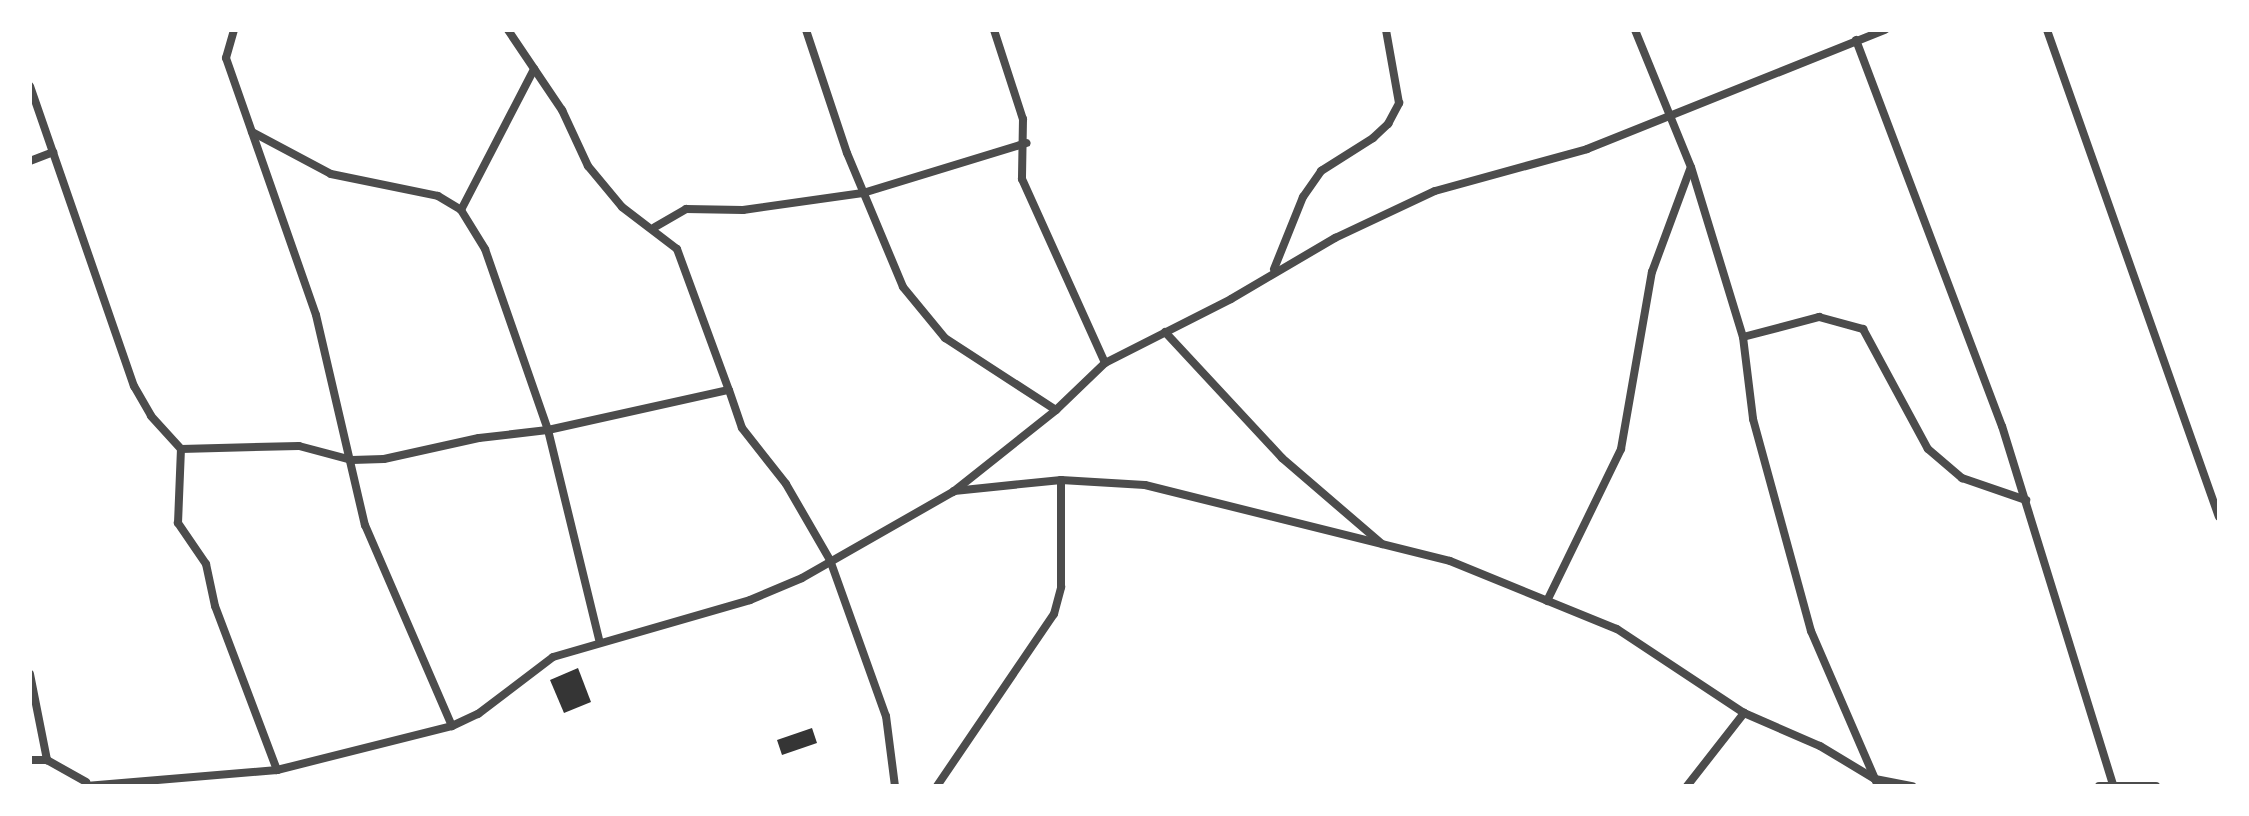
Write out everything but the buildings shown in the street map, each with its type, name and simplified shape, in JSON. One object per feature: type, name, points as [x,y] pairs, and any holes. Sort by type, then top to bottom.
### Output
[{"type":"street","points":[[508,30],[562,110],[588,166],[622,207],[655,227],[677,249],[742,428],[786,484],[830,560],[886,716],[895,786]]},
{"type":"street","points":[[806,30],[863,193],[903,287],[945,338],[1056,410]]},
{"type":"street","points":[[994,30],[1027,143],[1022,179],[1105,363]]},
{"type":"street","points":[[1274,269],[1303,197],[1321,171],[1373,138],[1388,124],[1399,103],[1386,30]]},
{"type":"street","points":[[1635,30],[1667,119],[1691,167],[1743,337],[1753,419],[1807,617],[1876,782]]},
{"type":"street","points":[[30,760],[47,760],[86,784],[155,782],[277,770],[452,726],[478,714],[553,657],[599,640],[750,600],[953,492],[1056,410],[1105,363],[1231,299],[1274,269],[1435,191],[1574,153],[1667,119],[1885,30]]},
{"type":"street","points":[[2047,30],[2219,517]]},
{"type":"street","points":[[231,31],[226,58],[316,315],[365,525],[452,726]]},
{"type":"street","points":[[1856,40],[2026,500],[2113,784]]},
{"type":"street","points":[[461,210],[503,137],[534,69]]},
{"type":"street","points":[[30,86],[134,386],[151,416],[181,449],[178,523],[206,564],[215,606],[277,770]]},
{"type":"street","points":[[252,131],[331,174],[438,196],[461,210],[485,249],[548,430],[599,640]]},
{"type":"street","points":[[655,227],[686,209],[743,210],[863,193],[1027,143]]},
{"type":"street","points":[[30,161],[53,152]]},
{"type":"street","points":[[1547,601],[1621,449],[1652,272],[1691,167]]},
{"type":"street","points":[[1743,337],[1819,317],[1863,329],[1928,449],[1962,478],[2026,500]]},
{"type":"street","points":[[1165,332],[1282,458],[1383,545]]},
{"type":"street","points":[[181,449],[299,446],[352,460],[384,459],[479,438],[548,430],[729,390]]},
{"type":"street","points":[[953,492],[1061,480],[1145,485],[1450,561],[1617,629],[1744,713],[1820,746],[1876,782],[1912,786]]},
{"type":"street","points":[[937,786],[1054,614],[1061,587],[1061,480]]},
{"type":"street","points":[[30,674],[47,760]]},
{"type":"street","points":[[1687,786],[1744,713]]},
{"type":"street","points":[[2099,786],[2156,786]]}]
